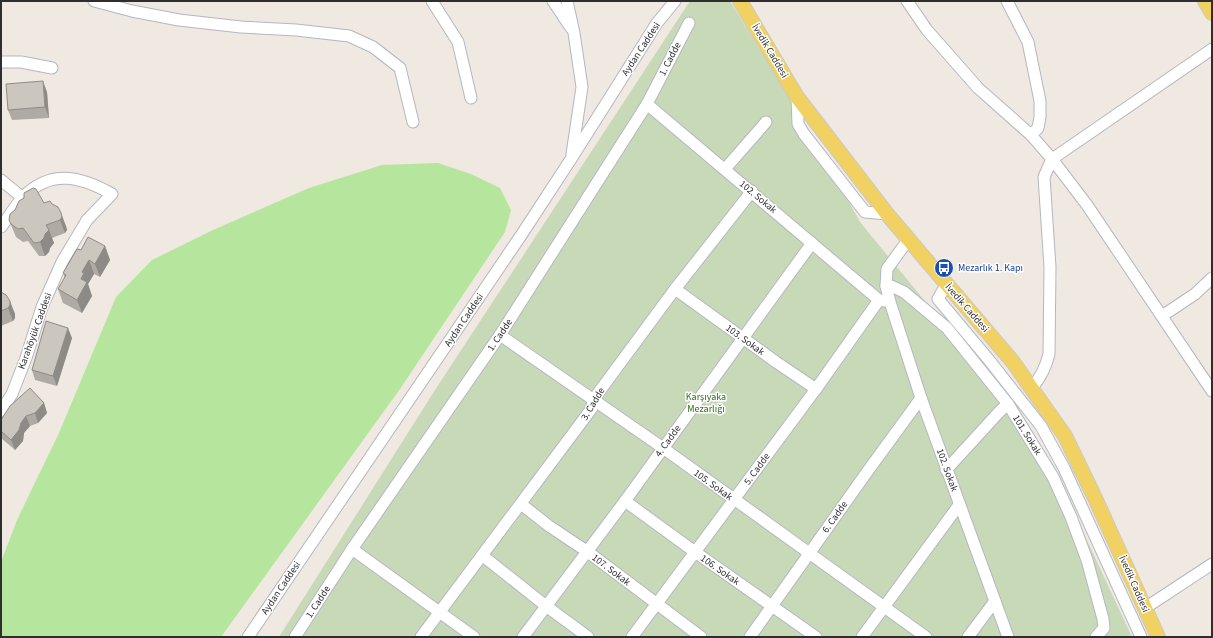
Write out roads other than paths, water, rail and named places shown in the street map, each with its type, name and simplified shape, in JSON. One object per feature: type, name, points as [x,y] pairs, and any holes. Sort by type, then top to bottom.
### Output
[{"type":"main road","name":"İvedik Caddesi","points":[[740,1],[797,97],[908,240],[1013,362],[1064,436],[1095,498],[1158,637]]},
{"type":"main road","points":[[1205,1],[1212,14]]},
{"type":"street","points":[[94,1],[132,11],[179,20],[349,36],[373,47],[400,68],[413,122]]},
{"type":"street","points":[[432,1],[458,42],[470,98]]},
{"type":"street","points":[[553,1],[574,33]]},
{"type":"street","points":[[567,1],[574,33],[582,87],[571,160]]},
{"type":"street","name":"Aydan Caddesi","points":[[248,637],[509,254],[571,160],[656,23],[675,1]]},
{"type":"street","points":[[907,1],[927,30],[978,88],[1031,135],[1052,159],[1087,204],[1212,391]]},
{"type":"street","points":[[1007,1],[1028,42],[1040,101],[1038,128],[1031,135]]},
{"type":"street","name":"1. Cadde","points":[[295,637],[352,548],[500,335],[647,104],[689,23]]},
{"type":"street","points":[[1032,388],[1046,366],[1049,354],[1050,267],[1044,177],[1052,159],[1212,49]]},
{"type":"street","points":[[1,62],[21,62],[52,68]]},
{"type":"street","name":"102. Sokak","points":[[647,104],[812,243],[885,301]]},
{"type":"street","points":[[725,169],[766,122]]},
{"type":"street","name":"Karahöyük Caddesi","points":[[1,411],[12,394],[26,358],[42,307],[62,262],[87,220],[112,194],[100,187],[73,178],[53,179],[37,186],[23,198]]},
{"type":"street","points":[[1,180],[23,198],[1,227]]},
{"type":"street","name":"3. Cadde","points":[[421,637],[483,556],[592,408],[593,400],[675,289],[752,191]]},
{"type":"street","name":"102. Sokak","points":[[908,240],[887,269],[885,301],[1008,637]]},
{"type":"street","name":"4. Cadde","points":[[523,637],[588,552],[812,243]]},
{"type":"street","points":[[1162,316],[1195,294],[1212,278]]},
{"type":"street","points":[[946,285],[938,299],[1000,373],[1041,426],[1064,468],[1141,637]]},
{"type":"street","name":"101. Sokak","points":[[886,286],[892,286],[904,292],[947,328],[1008,404],[1053,477],[1071,517],[1087,560],[1103,619],[1104,628],[1096,637]]},
{"type":"street","name":"103. Sokak","points":[[675,289],[742,338],[816,389]]},
{"type":"street","name":"5. Cadde","points":[[632,637],[816,389],[885,301]]},
{"type":"street","name":"105. Sokak","points":[[500,335],[663,448],[926,637]]},
{"type":"street","points":[[1000,373],[1013,362]]},
{"type":"street","name":"6. Cadde","points":[[750,637],[921,398]]},
{"type":"street","points":[[946,470],[1008,404]]},
{"type":"street","points":[[1081,504],[1095,498]]},
{"type":"street","name":"106. Sokak","points":[[625,501],[816,637]]},
{"type":"street","name":"107. Sokak","points":[[521,504],[549,526],[588,552],[701,637]]},
{"type":"street","points":[[862,637],[960,505]]},
{"type":"street","points":[[352,548],[474,637]]},
{"type":"street","points":[[483,556],[588,637]]},
{"type":"street","points":[[1145,608],[1212,564]]},
{"type":"street","points":[[968,637],[995,601]]},
{"type":"place","name":"Mezarlık 1. Kapı","points":[[944,268]]},
{"type":"park label","name":"Karşıyaka Mezarlığı","points":[[706,402]]}]
